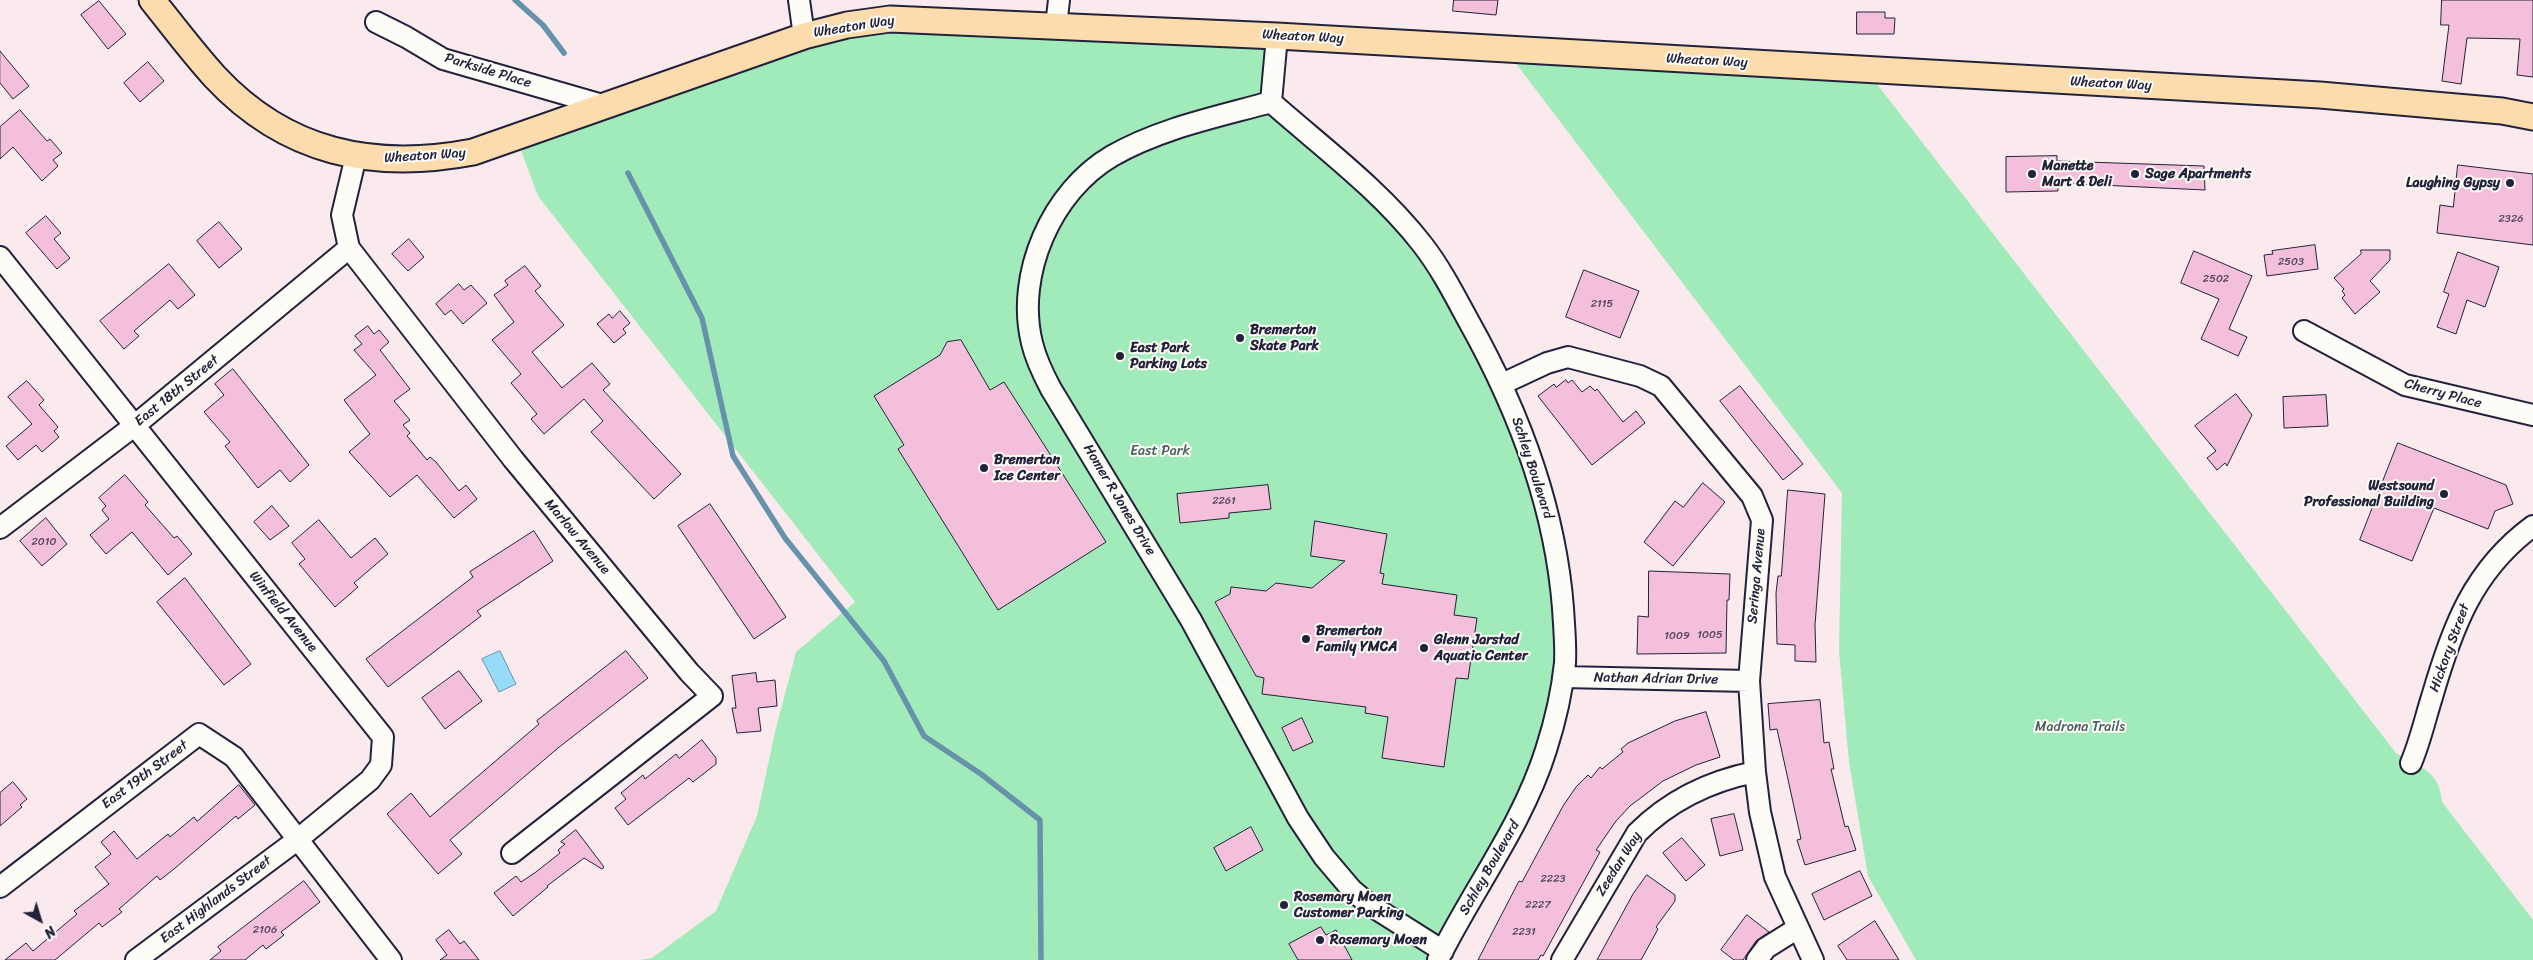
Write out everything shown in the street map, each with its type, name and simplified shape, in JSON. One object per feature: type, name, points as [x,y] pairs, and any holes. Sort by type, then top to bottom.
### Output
[{"type":"main road","name":"Wheaton Way","points":[[152,0],[216,77],[257,114],[294,137],[311,144],[377,160],[414,159],[473,152],[804,36],[848,25],[890,20],[1277,36],[2320,95],[2502,111],[2533,117]]},
{"type":"street","points":[[799,0],[804,36]]},
{"type":"street","points":[[1056,26],[1059,0]]},
{"type":"street","name":"Parkside Place","points":[[376,22],[420,44],[443,59],[606,106]]},
{"type":"street","points":[[1270,102],[1277,36]]},
{"type":"street","name":"Schley Boulevard","points":[[1270,102],[1380,199],[1422,244],[1451,289],[1502,384],[1542,489],[1555,546],[1564,627],[1563,677],[1546,750],[1519,819],[1441,955]]},
{"type":"street","name":"Homer R Jones Drive","points":[[1270,102],[1145,139],[1112,156],[1081,181],[1057,211],[1047,228],[1035,262],[1029,298],[1032,342],[1037,362],[1051,389],[1190,620],[1298,818],[1324,857],[1352,890],[1441,955]]},
{"type":"street","name":"Marlow Avenue","points":[[356,156],[342,216],[349,248],[513,459],[689,672],[712,696],[512,852]]},
{"type":"street","name":"East 18th Street","points":[[0,528],[134,426],[349,248]]},
{"type":"street","name":"Winfield Avenue","points":[[0,257],[383,737],[382,764],[370,780],[297,840]]},
{"type":"street","name":"Cherry Place","points":[[2304,331],[2404,385],[2533,415]]},
{"type":"street","name":"Seringa Avenue","points":[[1502,384],[1547,363],[1568,357],[1640,376],[1661,386],[1752,496],[1762,520],[1749,682],[1755,772],[1769,857],[1813,960]]},
{"type":"street","name":"Hickory Street","points":[[2411,763],[2441,668],[2465,602],[2491,565],[2506,548],[2533,526]]},
{"type":"street","name":"Nathan Adrian Drive","points":[[1563,677],[1749,682]]},
{"type":"street","name":"East 19th Street","points":[[0,887],[199,734],[234,757],[297,840]]},
{"type":"street","name":"Zeedan Way","points":[[1562,960],[1637,833],[1654,816],[1675,801],[1708,785],[1755,772]]},
{"type":"street","points":[[297,840],[391,960]]},
{"type":"street","name":"East Highlands Street","points":[[136,960],[297,840]]},
{"type":"street","points":[[1757,960],[1766,948],[1798,928]]},
{"type":"green space","name":"East Park","points":[[847,25],[1277,36],[1271,102],[1402,220],[1528,450],[1564,627],[1546,749],[1438,960],[640,960],[652,958],[716,911],[757,816],[775,732],[796,652],[855,602],[538,196],[516,137]]},
{"type":"green space","name":"Madrona Trails","points":[[1505,49],[1866,70],[2396,753],[2420,766],[2432,776],[2437,783],[2442,802],[2533,920],[2533,960],[1916,960],[1868,876],[1849,762],[1839,651],[1842,493]]},
{"type":"water","points":[[500,651],[516,684],[499,692],[482,659]]},
{"type":"building","points":[[1454,0],[1498,0],[1496,15],[1453,11]]},
{"type":"building","points":[[2442,0],[2533,0],[2533,77],[2517,75],[2520,39],[2467,38],[2461,84],[2442,81],[2449,25],[2441,25]]},
{"type":"building","points":[[99,1],[126,34],[108,49],[81,15]]},
{"type":"building","points":[[1857,12],[1885,12],[1885,18],[1895,18],[1894,34],[1857,34]]},
{"type":"building","points":[[0,51],[29,86],[13,99],[0,83]]},
{"type":"building","points":[[148,62],[164,81],[140,102],[124,83]]},
{"type":"building","points":[[20,110],[47,141],[50,139],[62,153],[53,160],[58,166],[42,181],[13,147],[0,159],[0,127]]},
{"type":"building","name":"Sage Apartments","points":[[2057,156],[2057,161],[2204,166],[2205,190],[2058,183],[2058,191],[2006,192],[2006,157]]},
{"type":"building","points":[[2458,165],[2533,174],[2533,245],[2437,233],[2440,205],[2453,207]]},
{"type":"building","points":[[46,216],[61,233],[54,239],[70,258],[57,269],[26,233]]},
{"type":"building","points":[[219,222],[242,249],[219,268],[197,241]]},
{"type":"building","points":[[409,239],[424,257],[408,271],[392,254]]},
{"type":"building","points":[[2315,245],[2318,269],[2267,276],[2264,255],[2273,254],[2272,251]]},
{"type":"building","points":[[2361,250],[2390,250],[2390,260],[2370,281],[2380,292],[2355,314],[2342,298],[2345,295],[2342,291],[2344,289],[2334,278],[2361,254]]},
{"type":"building","points":[[2194,251],[2252,276],[2229,329],[2247,337],[2238,356],[2201,339],[2219,299],[2181,283]]},
{"type":"building","points":[[2458,252],[2499,267],[2485,307],[2467,300],[2456,334],[2437,327],[2449,294],[2444,292]]},
{"type":"building","points":[[169,264],[195,295],[178,309],[170,300],[134,331],[139,336],[124,349],[100,321]]},
{"type":"building","points":[[525,266],[541,286],[535,291],[564,325],[532,352],[562,388],[592,363],[610,384],[603,390],[681,474],[654,499],[591,432],[603,421],[584,399],[544,434],[531,419],[537,414],[511,383],[521,374],[492,340],[514,322],[494,295],[508,285],[505,281]]},
{"type":"building","points":[[1584,270],[1639,291],[1620,338],[1566,317]]},
{"type":"building","points":[[459,284],[464,290],[471,285],[487,303],[463,324],[451,310],[445,315],[436,304]]},
{"type":"building","points":[[620,311],[630,323],[623,329],[626,333],[614,343],[597,324],[609,314],[612,318]]},
{"type":"building","points":[[368,326],[374,334],[379,330],[389,342],[380,350],[410,389],[394,401],[410,420],[403,425],[410,433],[407,436],[427,460],[430,457],[436,462],[459,491],[466,485],[477,499],[454,518],[417,475],[390,497],[349,452],[370,434],[344,400],[376,375],[354,350],[362,344],[355,336]]},
{"type":"building","name":"Bremerton Ice Center","points":[[961,340],[990,390],[1004,382],[1106,542],[998,610],[898,449],[904,445],[874,396],[940,355],[947,342]]},
{"type":"building","points":[[233,369],[309,465],[290,482],[280,470],[258,488],[225,446],[230,442],[204,412],[224,395],[215,384]]},
{"type":"building","points":[[1566,380],[1568,383],[1572,380],[1582,392],[1590,386],[1595,391],[1597,389],[1623,422],[1636,411],[1645,423],[1592,465],[1538,396],[1554,384],[1556,387]]},
{"type":"building","points":[[27,381],[44,400],[39,405],[58,427],[54,431],[59,437],[42,452],[36,445],[18,460],[6,446],[32,424],[8,397]]},
{"type":"building","points":[[1740,386],[1803,464],[1783,480],[1720,401]]},
{"type":"building","points":[[2236,394],[2252,415],[2227,466],[2225,463],[2217,470],[2207,458],[2216,451],[2195,426]]},
{"type":"building","points":[[2326,395],[2328,426],[2284,428],[2283,397]]},
{"type":"building","name":"Westsound Professional Building","points":[[2398,443],[2506,485],[2513,504],[2495,511],[2488,529],[2434,508],[2412,561],[2360,540]]},
{"type":"building","points":[[125,475],[148,502],[145,505],[174,538],[177,536],[192,554],[168,575],[132,532],[106,554],[90,535],[109,519],[102,510],[106,506],[99,498]]},
{"type":"building","points":[[1703,483],[1725,502],[1673,566],[1644,542],[1675,501],[1683,507]]},
{"type":"building","points":[[1268,485],[1271,509],[1229,513],[1229,518],[1180,523],[1177,494]]},
{"type":"building","points":[[1788,490],[1825,494],[1815,625],[1816,662],[1795,661],[1795,645],[1777,644],[1776,593],[1778,576],[1781,576]]},
{"type":"building","points":[[710,504],[786,617],[754,639],[678,526]]},
{"type":"building","points":[[272,506],[289,526],[270,540],[254,522]]},
{"type":"building","points":[[46,518],[67,544],[42,566],[20,541]]},
{"type":"building","points":[[319,520],[351,558],[375,538],[388,554],[354,583],[358,587],[335,607],[299,564],[305,559],[292,543]]},
{"type":"building","points":[[1315,521],[1387,534],[1380,573],[1384,574],[1382,584],[1457,595],[1454,615],[1477,618],[1468,679],[1456,678],[1444,767],[1382,758],[1388,717],[1365,713],[1366,707],[1262,694],[1264,678],[1256,676],[1215,602],[1230,594],[1231,587],[1266,591],[1276,583],[1312,588],[1345,561],[1311,556]]},
{"type":"building","points":[[534,531],[553,561],[477,611],[481,616],[388,687],[366,659],[473,577],[470,572]]},
{"type":"building","points":[[1649,571],[1730,574],[1729,600],[1727,600],[1726,653],[1637,654],[1638,616],[1648,617]]},
{"type":"building","points":[[185,578],[251,664],[224,685],[157,602]]},
{"type":"building","points":[[626,651],[648,678],[558,748],[450,840],[462,854],[438,874],[387,814],[411,793],[430,817],[539,724],[537,721]]},
{"type":"building","points":[[459,671],[482,701],[445,729],[422,698]]},
{"type":"building","points":[[756,673],[757,682],[775,680],[777,706],[758,708],[761,731],[737,733],[732,708],[736,708],[732,676]]},
{"type":"building","points":[[1820,700],[1824,743],[1829,742],[1834,769],[1831,769],[1845,827],[1848,826],[1856,850],[1805,865],[1797,840],[1801,839],[1777,729],[1770,730],[1768,704]]},
{"type":"building","points":[[1706,712],[1720,757],[1696,765],[1663,781],[1630,806],[1616,821],[1596,850],[1600,852],[1543,956],[1541,955],[1538,960],[1478,960],[1519,881],[1522,882],[1563,806],[1576,787],[1588,775],[1591,778],[1600,767],[1602,769],[1623,752],[1621,749],[1628,743],[1675,721]]},
{"type":"building","points":[[1302,718],[1313,742],[1293,751],[1282,728]]},
{"type":"building","points":[[702,740],[716,758],[716,764],[693,782],[689,778],[628,825],[615,808],[626,799],[621,793],[643,775],[645,779],[676,754],[679,758]]},
{"type":"building","points":[[13,782],[27,799],[20,805],[22,807],[0,826],[0,793]]},
{"type":"building","points":[[239,785],[255,805],[238,819],[236,816],[160,880],[157,876],[119,909],[122,912],[102,927],[99,923],[55,960],[5,960],[26,943],[33,951],[77,914],[74,911],[109,884],[95,867],[111,854],[101,842],[114,831],[137,859],[168,834],[170,837],[194,817],[197,821]]},
{"type":"building","points":[[1734,814],[1743,850],[1720,856],[1711,819]]},
{"type":"building","points":[[1251,827],[1263,850],[1226,871],[1214,848]]},
{"type":"building","points":[[576,830],[604,867],[602,869],[584,858],[547,886],[513,916],[494,893],[516,876],[521,882],[536,872],[560,853],[558,850],[565,844],[561,842]]},
{"type":"building","points":[[1682,838],[1705,865],[1686,881],[1663,853]]},
{"type":"building","points":[[1860,871],[1872,896],[1824,920],[1812,894]]},
{"type":"building","points":[[1647,875],[1675,895],[1675,901],[1656,927],[1658,929],[1641,960],[1597,960],[1633,894]]},
{"type":"building","points":[[304,881],[320,902],[281,932],[284,935],[266,949],[263,945],[245,960],[210,960],[221,951],[218,947]]},
{"type":"building","points":[[1747,915],[1769,932],[1756,941],[1743,960],[1734,960],[1721,950]]},
{"type":"building","points":[[1875,921],[1899,960],[1847,960],[1838,946]]},
{"type":"building","name":"Rosemary Moen","points":[[1321,927],[1326,935],[1336,930],[1352,960],[1298,960],[1289,944]]},
{"type":"building","points":[[449,930],[460,944],[464,941],[479,960],[440,960],[447,955],[436,940]]},
{"type":"waterway","points":[[515,0],[543,25],[564,53]]},
{"type":"waterway","points":[[628,173],[702,318],[733,456],[785,538],[884,661],[924,736],[981,774],[1040,820],[1041,960]]},
{"type":"place","name":"Manette Mart & Deli","points":[[2032,174]]},
{"type":"place","name":"Sage Apartments","points":[[2135,174]]},
{"type":"place","name":"Laughing Gypsy","points":[[2510,183]]},
{"type":"place","name":"Bremerton Skate Park","points":[[1240,338]]},
{"type":"place","name":"East Park Parking Lots","points":[[1120,356]]},
{"type":"place","name":"Bremerton Ice Center","points":[[984,468]]},
{"type":"place","name":"Westsound Professional Building","points":[[2444,494]]},
{"type":"place","name":"Bremerton Family YMCA","points":[[1306,639]]},
{"type":"place","name":"Glenn Jarstad Aquatic Center","points":[[1424,648]]},
{"type":"place","name":"Rosemary Moen Customer Parking","points":[[1284,905]]},
{"type":"place","name":"Rosemary Moen","points":[[1320,940]]}]
